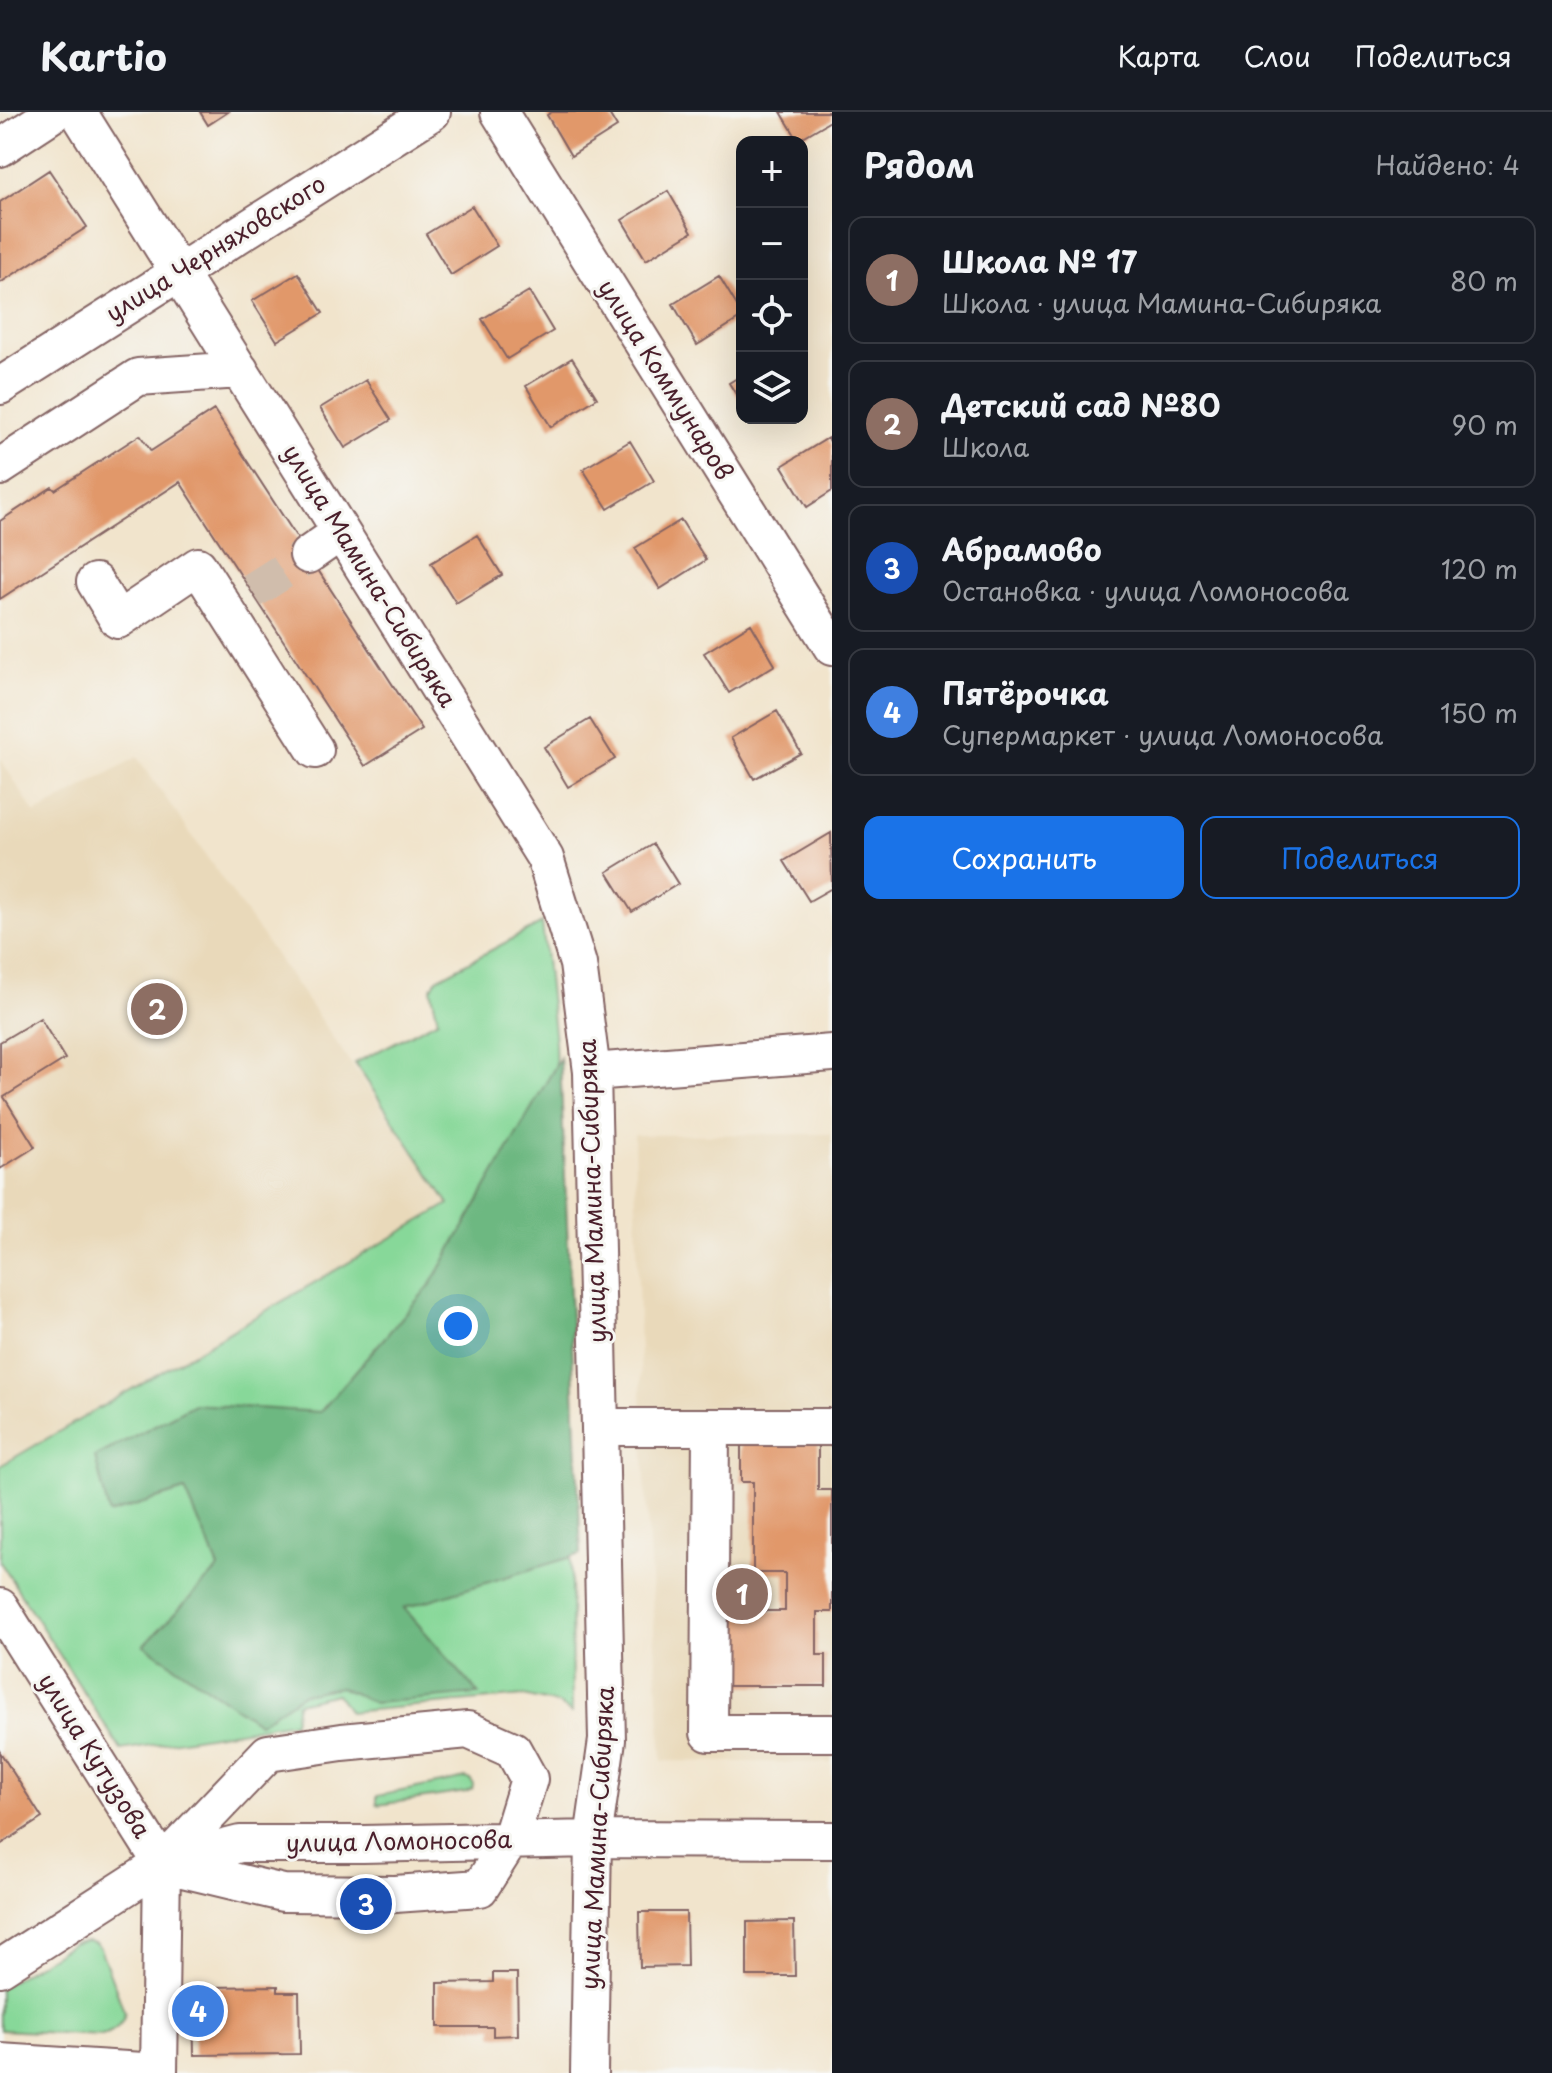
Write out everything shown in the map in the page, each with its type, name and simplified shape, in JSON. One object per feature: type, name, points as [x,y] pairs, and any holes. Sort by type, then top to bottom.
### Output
[{"type":"street","points":[[0,148],[55,112]]},
{"type":"street","name":"улица Мамина-Сибиряка","points":[[78,112],[545,858],[578,964],[592,1072],[607,1740],[593,1839],[589,2073]]},
{"type":"street","name":"улица Черняховского","points":[[0,386],[432,112]]},
{"type":"street","name":"улица Коммунаров","points":[[499,112],[832,647]]},
{"type":"street","points":[[0,467],[138,377],[240,370]]},
{"type":"street","points":[[308,555],[341,532]]},
{"type":"street","points":[[95,582],[118,620],[198,566],[238,600],[315,750]]},
{"type":"street","points":[[592,1072],[832,1053]]},
{"type":"street","points":[[601,1427],[832,1427]]},
{"type":"street","points":[[711,1427],[709,1733],[832,1733]]},
{"type":"street","name":"улица Кутузова","points":[[0,1607],[162,1864]]},
{"type":"street","points":[[0,2062],[159,2072],[162,1864],[268,1753],[342,1742],[468,1730],[513,1750],[529,1779],[510,1841],[480,1888],[395,1894],[283,1893],[162,1864]]},
{"type":"street","name":"улица Ломоносова","points":[[0,1968],[162,1864],[240,1844],[593,1839],[832,1840]]},
{"type":"shaded area","points":[[137,757],[449,1204],[409,1234],[0,1466],[0,758],[35,814]]},
{"type":"shaded area","points":[[832,1134],[832,1763],[662,1761],[642,1427],[634,1135]]},
{"type":"green space","points":[[542,923],[555,1042],[571,1578],[572,1713],[558,1704],[524,1696],[349,1712],[337,1694],[297,1703],[294,1722],[121,1750],[0,1562],[0,1466],[449,1204],[355,1063],[438,1020],[431,989],[437,979]]},
{"type":"green space","points":[[560,1058],[581,1554],[404,1608],[479,1694],[374,1703],[340,1687],[303,1694],[259,1723],[144,1645],[219,1568],[185,1490],[109,1514],[95,1457],[194,1404],[320,1412],[432,1283]]},
{"type":"green space","points":[[466,1778],[473,1785],[466,1792],[377,1805],[377,1796]]},
{"type":"green space","points":[[87,1941],[100,1948],[125,2013],[117,2028],[102,2035],[0,2030],[0,1988],[73,1943]]},
{"type":"building","points":[[200,112],[228,112],[208,125]]},
{"type":"building","points":[[552,112],[608,112],[617,127],[571,156],[547,115]]},
{"type":"building","points":[[781,112],[832,112],[832,120],[805,136],[796,136]]},
{"type":"building","points":[[49,170],[87,227],[0,283],[0,202]]},
{"type":"building","points":[[668,191],[692,232],[646,260],[622,220]]},
{"type":"building","points":[[472,206],[497,246],[451,275],[426,234]]},
{"type":"building","points":[[298,273],[323,313],[277,341],[252,301]]},
{"type":"building","points":[[719,276],[736,304],[736,321],[697,345],[673,304]]},
{"type":"building","points":[[529,291],[553,331],[507,359],[482,319]]},
{"type":"building","points":[[572,358],[597,398],[551,427],[526,386]]},
{"type":"building","points":[[736,379],[736,394],[729,383]]},
{"type":"building","points":[[366,380],[391,420],[345,448],[320,408]]},
{"type":"building","points":[[214,410],[422,730],[365,766],[180,482],[0,599],[0,521],[140,435],[151,451]]},
{"type":"building","points":[[828,438],[832,445],[832,491],[807,507],[782,466]]},
{"type":"building","points":[[630,441],[654,481],[608,509],[583,469]]},
{"type":"building","points":[[681,520],[706,560],[660,589],[635,548]]},
{"type":"building","points":[[477,535],[502,575],[456,603],[431,563]]},
{"type":"building","points":[[751,624],[775,665],[729,693],[704,653]]},
{"type":"building","points":[[777,711],[801,753],[754,779],[731,738]]},
{"type":"building","points":[[590,719],[615,759],[568,787],[544,747]]},
{"type":"building","points":[[831,833],[832,888],[809,901],[784,861]]},
{"type":"building","points":[[653,844],[678,884],[632,912],[607,872]]},
{"type":"building","points":[[40,1018],[65,1059],[4,1097],[35,1147],[0,1169],[0,1042]]},
{"type":"building","points":[[741,1443],[818,1443],[818,1490],[832,1490],[832,1612],[817,1612],[817,1655],[826,1655],[826,1686],[721,1686],[721,1599],[761,1599],[761,1611],[785,1611],[785,1573],[753,1573],[753,1482],[741,1482]]},
{"type":"building","points":[[0,1752],[42,1818],[0,1845]]},
{"type":"building","points":[[639,1912],[686,1912],[687,1966],[640,1967]]},
{"type":"building","points":[[794,1921],[795,1976],[747,1976],[747,1922]]},
{"type":"building","points":[[493,1973],[517,1973],[518,2035],[493,2036],[493,2027],[438,2027],[438,1983],[493,1982]]},
{"type":"building","points":[[278,1986],[278,1992],[299,1992],[300,2054],[194,2055],[193,1997],[208,1997],[208,1987]]},
{"type":"tunnel","points":[[252,591],[308,555]]},
{"type":"place","name":"Детский сад №80","points":[[157,1009]]},
{"type":"place","name":"Школа № 17","points":[[742,1594]]},
{"type":"place","name":"Абрамово","points":[[366,1904]]},
{"type":"place","name":"Пятёрочка","points":[[198,2011]]}]
